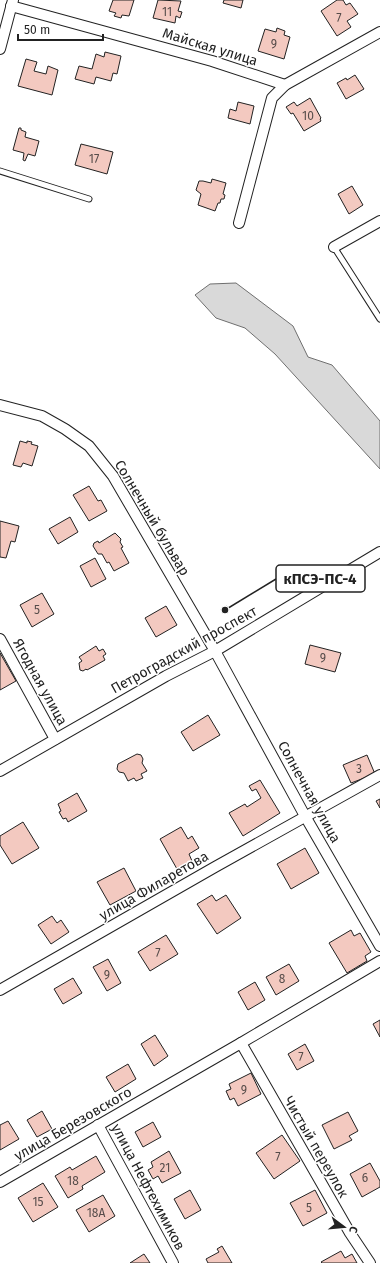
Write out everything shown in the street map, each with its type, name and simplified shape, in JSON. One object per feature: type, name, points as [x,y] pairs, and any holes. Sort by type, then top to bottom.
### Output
[{"type":"street","points":[[0,49],[12,3]]},
{"type":"street","name":"Майская улица","points":[[12,3],[212,61],[286,85]]},
{"type":"street","points":[[239,223],[272,98],[286,85],[380,32]]},
{"type":"street","points":[[334,247],[380,221]]},
{"type":"street","name":"Солнечный бульвар","points":[[0,405],[42,416],[65,428],[89,446],[113,476],[215,651]]},
{"type":"street","name":"Петроградский проспект","points":[[0,771],[166,676],[215,651],[380,552]]},
{"type":"street","name":"Ягодная улица","points":[[0,639],[55,739]]},
{"type":"street","name":"Солнечная улица","points":[[215,651],[305,816],[380,946]]},
{"type":"street","name":"улица Филаретова","points":[[0,990],[305,816],[380,775]]},
{"type":"street","name":"улица Березовского","points":[[0,1182],[380,961]]},
{"type":"street","name":"Чистый переулок","points":[[241,1043],[350,1233],[370,1263]]},
{"type":"street","name":"улица Нефтехимиков","points":[[98,1125],[173,1263]]},
{"type":"lane","points":[[0,171],[89,199]]},
{"type":"lane","points":[[334,247],[380,319]]},
{"type":"shaded area","points":[[236,283],[293,326],[308,357],[332,365],[380,421],[380,469],[275,354],[245,328],[216,318],[195,295],[210,284]]},
{"type":"building","points":[[113,0],[134,0],[129,16],[122,15],[121,18],[114,16],[116,13],[109,11]]},
{"type":"building","points":[[158,0],[181,1],[178,11],[182,12],[180,18],[176,16],[175,23],[153,18]]},
{"type":"building","points":[[224,0],[243,0],[241,8],[223,3]]},
{"type":"building","points":[[337,0],[343,0],[346,5],[350,3],[358,14],[347,21],[351,27],[337,36],[321,11]]},
{"type":"building","points":[[277,28],[285,31],[284,35],[290,37],[284,59],[258,51],[265,29],[276,32]]},
{"type":"building","points":[[105,52],[121,56],[117,74],[113,73],[111,81],[96,77],[94,84],[75,79],[79,66],[92,69],[96,54],[104,57]]},
{"type":"building","points":[[26,59],[37,62],[34,71],[46,74],[48,66],[58,70],[52,95],[18,86]]},
{"type":"building","points":[[355,75],[364,89],[346,99],[337,83],[346,78],[347,80]]},
{"type":"building","points":[[310,98],[321,118],[321,121],[304,131],[293,113],[291,114],[286,107],[294,102],[297,106]]},
{"type":"building","points":[[238,102],[254,106],[250,124],[228,118],[230,109],[236,111]]},
{"type":"building","points":[[19,128],[26,132],[25,137],[39,141],[35,156],[28,154],[25,161],[23,160],[24,153],[13,150]]},
{"type":"building","points":[[81,144],[113,152],[107,174],[75,165]]},
{"type":"building","points":[[212,179],[226,183],[223,194],[225,195],[224,199],[221,199],[220,203],[218,203],[215,211],[198,205],[201,194],[196,190],[199,181],[211,183]]},
{"type":"building","points":[[352,186],[363,205],[349,214],[338,194]]},
{"type":"building","points":[[20,441],[27,443],[27,441],[32,442],[31,444],[38,446],[32,466],[23,463],[21,467],[13,465]]},
{"type":"building","points":[[89,486],[98,501],[101,500],[107,511],[89,521],[73,495]]},
{"type":"building","points":[[70,517],[78,532],[58,544],[49,529]]},
{"type":"building","points":[[0,521],[19,526],[15,542],[11,541],[6,558],[0,557]]},
{"type":"building","points":[[115,533],[121,539],[120,542],[123,547],[121,548],[129,563],[114,571],[109,562],[107,563],[102,554],[98,554],[93,546],[94,543],[98,541],[99,543]]},
{"type":"building","points":[[95,558],[106,579],[91,587],[80,566]]},
{"type":"building","points":[[42,593],[54,614],[32,627],[20,605]]},
{"type":"building","points":[[166,606],[177,625],[156,637],[145,618]]},
{"type":"building","points":[[227,606],[229,610],[223,613],[221,609]]},
{"type":"building","points":[[310,645],[341,653],[335,672],[305,664]]},
{"type":"building","points":[[96,646],[99,651],[103,649],[106,654],[103,656],[105,660],[87,670],[80,670],[79,663],[82,661],[79,657]]},
{"type":"building","points":[[0,653],[16,681],[0,690]]},
{"type":"building","points":[[208,715],[220,735],[193,751],[181,732]]},
{"type":"building","points":[[137,754],[141,755],[143,759],[142,763],[147,771],[141,774],[143,778],[136,781],[134,778],[128,781],[124,773],[119,772],[117,769],[118,764]]},
{"type":"building","points":[[367,755],[375,774],[351,783],[343,765]]},
{"type":"building","points":[[260,780],[280,813],[243,836],[229,813],[245,804],[247,807],[261,798],[256,789],[252,791],[249,786]]},
{"type":"building","points":[[77,793],[87,811],[68,822],[66,818],[63,819],[59,812],[61,811],[58,804]]},
{"type":"building","points":[[380,799],[380,808],[376,801]]},
{"type":"building","points":[[23,822],[39,848],[12,864],[0,845],[0,836]]},
{"type":"building","points":[[181,827],[188,839],[192,836],[199,848],[189,854],[192,861],[177,869],[160,839]]},
{"type":"building","points":[[305,848],[319,873],[291,889],[277,864]]},
{"type":"building","points":[[124,868],[136,891],[110,905],[97,882]]},
{"type":"building","points":[[212,895],[216,901],[226,895],[241,918],[217,934],[197,904]]},
{"type":"building","points":[[52,916],[57,923],[61,920],[69,932],[51,944],[38,925]]},
{"type":"building","points":[[351,930],[354,936],[360,933],[371,952],[365,956],[367,961],[347,973],[329,943]]},
{"type":"building","points":[[166,935],[178,954],[150,971],[138,952]]},
{"type":"building","points":[[108,959],[121,983],[107,991],[93,967]]},
{"type":"building","points":[[289,964],[299,981],[276,995],[266,977]]},
{"type":"building","points":[[73,978],[82,993],[63,1004],[54,989]]},
{"type":"building","points":[[255,982],[265,1000],[248,1010],[238,992]]},
{"type":"building","points":[[380,1020],[380,1037],[373,1024]]},
{"type":"building","points":[[155,1035],[168,1056],[154,1066],[141,1044]]},
{"type":"building","points":[[305,1044],[314,1061],[297,1070],[288,1054]]},
{"type":"building","points":[[128,1064],[136,1079],[115,1092],[106,1077]]},
{"type":"building","points":[[251,1073],[261,1094],[238,1106],[234,1098],[230,1100],[226,1091],[231,1089],[229,1084]]},
{"type":"building","points":[[42,1111],[52,1129],[37,1137],[27,1120]]},
{"type":"building","points":[[348,1112],[358,1131],[349,1136],[352,1140],[334,1149],[322,1125]]},
{"type":"building","points":[[8,1121],[19,1139],[0,1150],[0,1125]]},
{"type":"building","points":[[153,1122],[161,1137],[143,1147],[135,1132]]},
{"type":"building","points":[[282,1135],[300,1161],[274,1179],[256,1153]]},
{"type":"building","points":[[169,1151],[181,1173],[162,1183],[158,1176],[153,1179],[148,1170],[153,1167],[151,1162]]},
{"type":"building","points":[[96,1156],[105,1172],[82,1186],[83,1189],[68,1198],[55,1176],[70,1167],[72,1170]]},
{"type":"building","points":[[370,1163],[380,1181],[380,1187],[362,1197],[350,1174]]},
{"type":"building","points":[[43,1183],[58,1207],[33,1222],[18,1198]]},
{"type":"building","points":[[190,1190],[201,1210],[185,1219],[174,1199]]},
{"type":"building","points":[[315,1190],[327,1213],[303,1226],[290,1203]]},
{"type":"building","points":[[103,1195],[115,1216],[89,1232],[76,1210]]},
{"type":"building","points":[[222,1246],[232,1263],[208,1263],[206,1259],[219,1252],[217,1249]]},
{"type":"building","points":[[341,1251],[345,1258],[352,1254],[357,1263],[321,1262]]},
{"type":"building","points":[[144,1254],[150,1263],[130,1263]]},
{"type":"place","name":"кПСЭ-ПС-4","points":[[225,610]]}]
